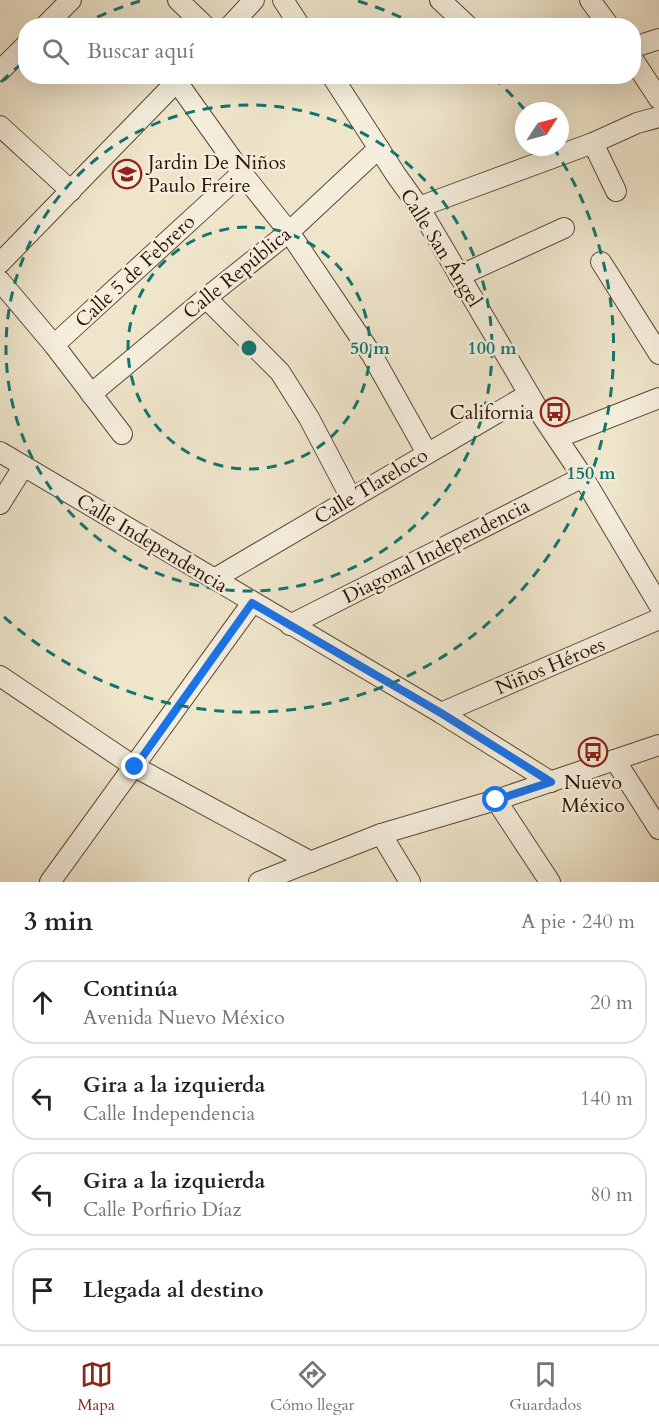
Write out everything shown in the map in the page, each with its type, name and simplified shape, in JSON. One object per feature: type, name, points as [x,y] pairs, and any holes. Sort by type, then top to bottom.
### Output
[{"type":"street","points":[[53,18],[71,0]]},
{"type":"street","points":[[178,0],[197,18]]},
{"type":"street","points":[[237,18],[254,0]]},
{"type":"street","points":[[283,0],[295,18]]},
{"type":"street","points":[[440,0],[459,18]]},
{"type":"street","points":[[590,0],[603,18]]},
{"type":"street","points":[[641,45],[659,39]]},
{"type":"street","points":[[0,71],[18,53]]},
{"type":"street","points":[[641,73],[659,99]]},
{"type":"street","points":[[0,263],[175,84]]},
{"type":"street","points":[[182,84],[242,173],[289,232],[372,355],[427,453]]},
{"type":"street","name":"Calle San Ángel","points":[[337,84],[419,207],[529,394],[583,477],[659,605]]},
{"type":"street","points":[[419,207],[594,143],[637,123],[659,117]]},
{"type":"street","points":[[0,126],[71,191]]},
{"type":"street","points":[[594,143],[616,191]]},
{"type":"street","name":"Calle República","points":[[91,394],[289,232],[379,148]]},
{"type":"street","name":"Calle 5 de Febrero","points":[[54,345],[242,173]]},
{"type":"street","points":[[459,276],[564,228]]},
{"type":"street","points":[[601,262],[659,354]]},
{"type":"street","points":[[0,281],[54,345],[122,434]]},
{"type":"street","points":[[206,298],[280,372],[309,418],[351,498]]},
{"type":"street","name":"Calle Tlateloco","points":[[214,579],[529,394]]},
{"type":"street","points":[[557,438],[659,398]]},
{"type":"street","name":"Calle Independencia","points":[[0,453],[441,713],[551,782]]},
{"type":"street","points":[[0,504],[23,467]]},
{"type":"street","name":"Diagonal Independencia","points":[[290,625],[583,477]]},
{"type":"street","points":[[50,882],[252,603]]},
{"type":"street","name":"Niños Héroes","points":[[441,713],[659,619]]},
{"type":"street","points":[[0,676],[135,767],[312,862]]},
{"type":"street","points":[[259,882],[381,834],[496,800],[659,745]]},
{"type":"street","points":[[615,760],[659,829]]},
{"type":"street","points":[[496,800],[550,882]]},
{"type":"street","points":[[381,834],[410,882]]},
{"type":"place","name":"Jardin De Niños Paulo Freire","points":[[127,174]]},
{"type":"place","name":"California","points":[[555,412]]},
{"type":"place","name":"Nuevo México","points":[[593,752]]},
{"type":"route","points":[[135,767],[252,603],[441,713],[551,782],[496,800]]}]
